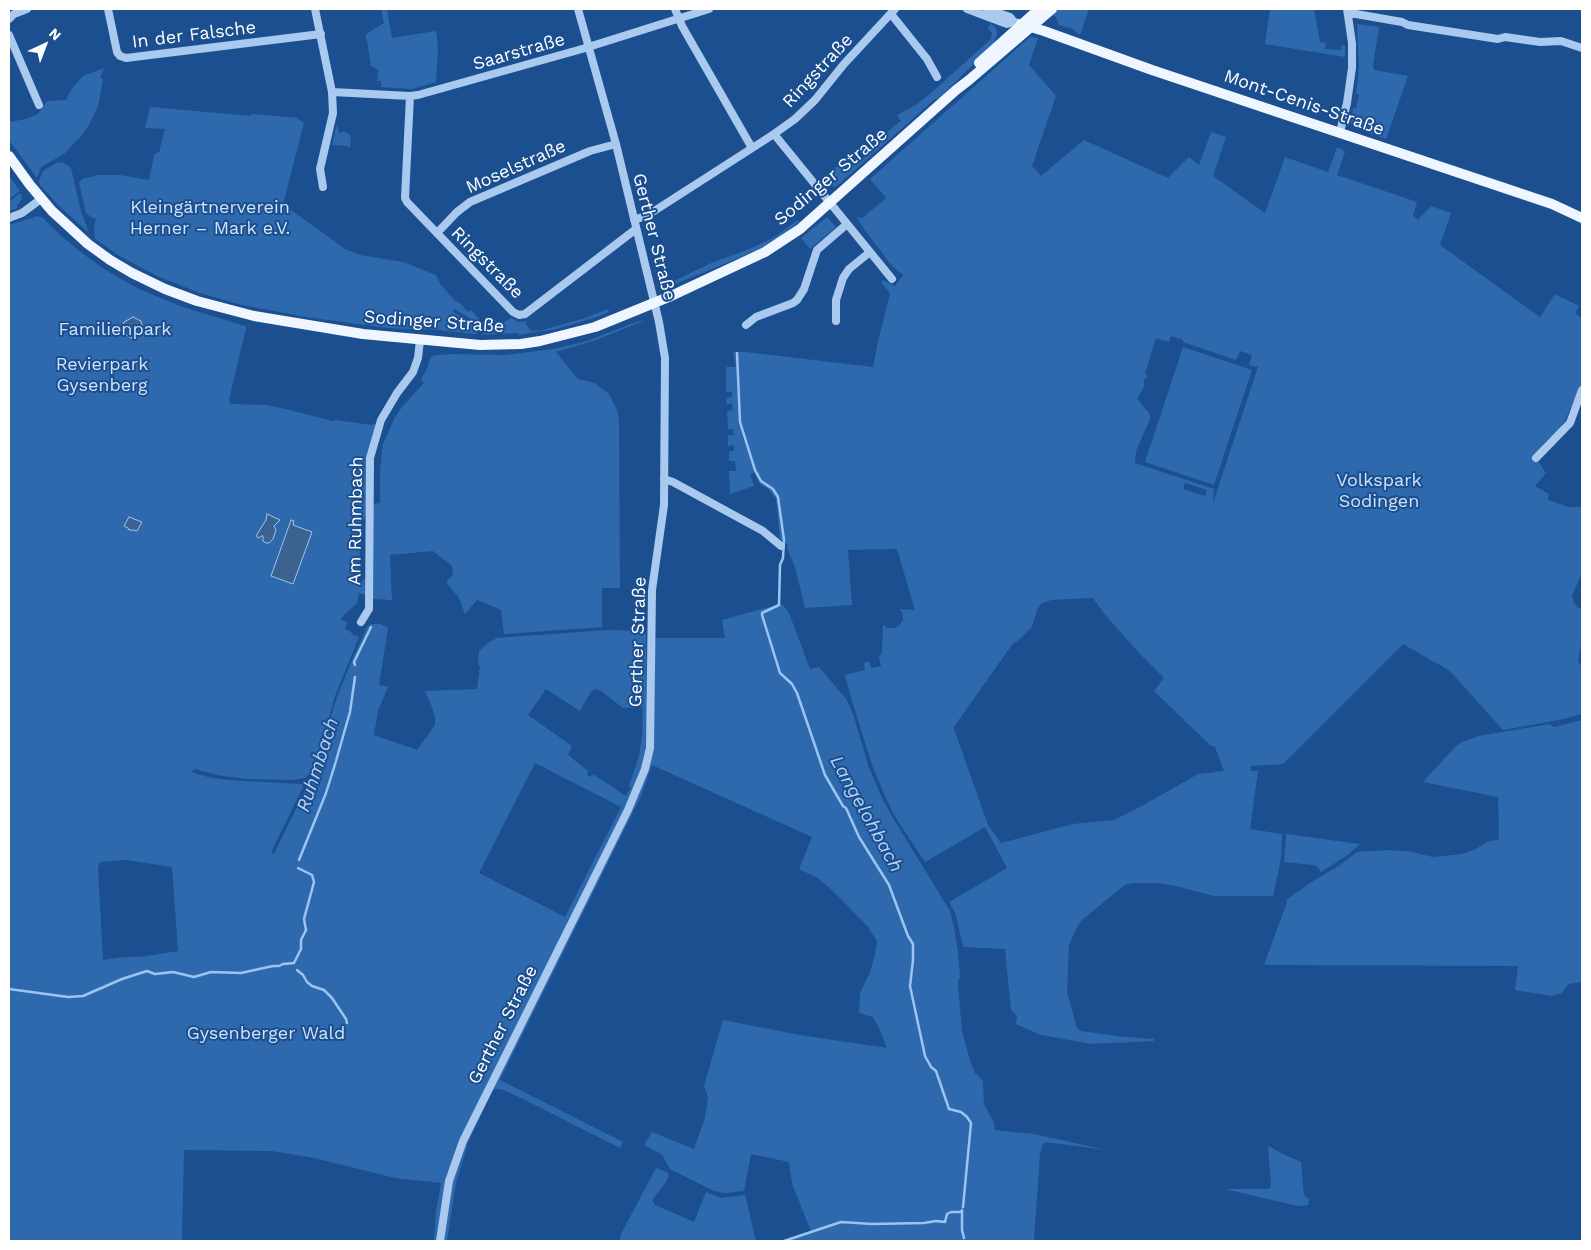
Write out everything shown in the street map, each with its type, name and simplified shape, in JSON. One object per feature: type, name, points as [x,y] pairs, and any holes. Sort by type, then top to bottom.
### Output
[{"type":"main road","name":"Sodinger Straße","points":[[956,90],[969,72],[1018,23],[1038,9]]},
{"type":"main road","name":"Sodinger Straße","points":[[9,156],[42,199],[77,235],[110,260],[155,284],[197,301],[254,316],[363,334],[480,345],[520,344],[595,327],[685,290],[765,252],[800,229],[956,90],[1052,9]]},
{"type":"main road","name":"Mont-Cenis-Straße","points":[[1018,23],[1552,204],[1582,218]]},
{"type":"street","points":[[9,19],[14,14],[27,9]]},
{"type":"street","name":"In der Falsche","points":[[108,9],[118,52],[124,58],[320,34]]},
{"type":"street","points":[[315,9],[332,92],[334,113],[320,169],[323,187]]},
{"type":"street","name":"Gerther Straße","points":[[440,1241],[449,1181],[463,1141],[628,810],[645,768],[650,748],[652,590],[662,520],[665,358],[663,340],[616,144],[578,9]]},
{"type":"street","points":[[675,9],[752,148]]},
{"type":"street","name":"Saarstraße","points":[[332,92],[418,95],[588,47],[709,9]]},
{"type":"street","name":"Mont-Cenis-Straße","points":[[967,9],[1007,24],[1018,23]]},
{"type":"street","name":"Mont-Cenis-Straße","points":[[987,9],[1010,17],[1018,23]]},
{"type":"street","name":"Ringstraße","points":[[634,220],[648,215],[795,119],[815,100],[844,64],[893,11],[927,59],[937,77]]},
{"type":"street","points":[[1340,132],[1351,84],[1352,43],[1348,12],[1402,22],[1408,25],[1498,40],[1504,37],[1540,42],[1561,40],[1582,48]]},
{"type":"street","points":[[9,35],[39,105]]},
{"type":"street","name":"Ringstraße","points":[[410,96],[405,198],[513,312],[519,315],[525,314],[636,229]]},
{"type":"street","points":[[774,134],[892,279]]},
{"type":"street","name":"Moselstraße","points":[[437,232],[470,202],[590,151],[616,144]]},
{"type":"street","points":[[9,218],[22,213],[42,199]]},
{"type":"street","points":[[746,325],[756,317],[798,300],[804,289],[817,250],[846,224]]},
{"type":"street","points":[[836,321],[836,300],[843,278],[849,269],[870,252]]},
{"type":"street","name":"Am Ruhmbach","points":[[360,622],[369,609],[370,458],[381,420],[397,393],[414,372],[420,340]]},
{"type":"street","points":[[1536,458],[1570,422],[1582,390]]},
{"type":"street","points":[[664,479],[681,486],[763,531],[781,546]]},
{"type":"green space","points":[[381,9],[387,9],[392,38],[436,31],[438,47],[436,82],[412,89],[381,87],[381,81],[377,81],[378,70],[371,66],[366,34],[384,23]]},
{"type":"green space","points":[[1057,9],[1089,9],[1080,35],[1073,29],[1059,25],[1056,17],[1052,14]]},
{"type":"green space","points":[[1270,9],[1314,9],[1320,42],[1326,43],[1325,49],[1341,50],[1342,45],[1345,46],[1345,57],[1265,44]]},
{"type":"green space","points":[[990,23],[997,30],[995,43],[938,99],[935,99],[837,186],[830,185],[823,178],[851,155],[858,163],[875,148],[872,144],[901,121],[897,115],[916,105],[991,39],[992,33],[988,29]]},
{"type":"green space","points":[[1357,24],[1379,27],[1373,65],[1374,70],[1408,76],[1386,139],[1355,128],[1351,123],[1353,108],[1356,108],[1359,94],[1356,94],[1359,68]]},
{"type":"green space","name":"Volkspark Sodingen","points":[[1030,37],[1038,38],[1029,65],[1056,96],[1032,166],[1041,176],[1084,140],[1168,178],[1189,157],[1199,165],[1211,132],[1226,137],[1213,176],[1265,213],[1285,157],[1328,172],[1337,148],[1342,149],[1345,152],[1337,175],[1417,202],[1413,216],[1418,220],[1431,206],[1451,213],[1440,245],[1540,317],[1555,294],[1579,306],[1575,314],[1582,318],[1582,384],[1565,420],[1559,429],[1544,443],[1538,453],[1542,456],[1538,461],[1546,473],[1535,486],[1549,494],[1548,500],[1569,507],[1582,507],[1582,573],[1572,596],[1574,603],[1578,608],[1582,609],[1582,638],[1578,661],[1582,668],[1582,714],[1503,730],[1450,671],[1403,644],[1283,764],[1251,766],[1251,771],[1258,771],[1250,829],[1282,834],[1281,859],[1273,896],[1214,896],[1176,886],[1157,883],[1134,883],[1125,885],[1078,925],[1069,945],[1067,992],[1077,1028],[1081,1031],[1154,1039],[1154,1041],[1092,1044],[1041,1035],[1016,1024],[1017,1016],[1011,1010],[1005,949],[964,947],[956,915],[949,902],[1007,868],[985,827],[925,862],[894,815],[885,796],[872,765],[845,675],[865,670],[864,663],[869,661],[871,668],[881,666],[879,657],[882,652],[883,624],[887,628],[899,626],[903,620],[900,609],[915,610],[897,549],[848,550],[852,605],[805,608],[795,567],[787,548],[788,545],[780,539],[776,499],[768,489],[760,484],[754,472],[750,475],[754,486],[730,494],[729,471],[736,471],[735,461],[729,461],[729,451],[734,451],[734,445],[728,446],[728,435],[734,435],[733,429],[728,429],[727,411],[733,410],[732,404],[727,404],[726,400],[732,397],[732,392],[726,392],[726,367],[736,367],[733,352],[873,367],[890,294],[881,282],[883,280],[895,286],[903,275],[892,266],[856,217],[862,218],[886,198],[870,179]],"holes":[[[1171,336],[1236,360],[1240,351],[1252,355],[1249,365],[1258,367],[1213,503],[1214,489],[1135,463],[1136,451],[1150,419],[1149,413],[1137,399],[1144,387],[1144,379],[1148,376],[1145,374],[1156,338],[1169,342]],[[1185,483],[1207,490],[1205,496],[1183,489]],[[1093,598],[1138,652],[1164,678],[1154,691],[1210,745],[1215,747],[1224,771],[1198,774],[1114,820],[1073,824],[1001,843],[988,825],[953,728],[1014,642],[1017,642],[1032,627],[1037,610],[1041,604],[1051,600]]]},
{"type":"green space","points":[[104,68],[100,78],[103,79],[98,106],[89,125],[64,154],[41,167],[37,178],[9,140],[9,122],[26,119],[38,114],[47,101],[66,100],[72,88],[83,76]]},
{"type":"green space","name":"Kleingärtnerverein Herner – Mark e.V.","points":[[150,107],[298,118],[304,123],[283,204],[345,249],[360,255],[403,262],[436,275],[441,285],[455,301],[461,304],[468,312],[471,310],[484,324],[497,320],[482,330],[468,317],[454,309],[453,312],[467,319],[480,331],[475,334],[428,329],[387,328],[306,317],[242,305],[200,293],[157,276],[118,255],[95,239],[94,227],[96,219],[86,213],[79,183],[82,179],[99,175],[120,175],[149,180],[154,155],[160,151],[165,129],[145,128]]},
{"type":"green space","points":[[337,124],[339,133],[342,131],[349,134],[351,138],[350,148],[332,145]]},
{"type":"green space","points":[[58,162],[64,163],[71,168],[81,211],[89,233],[59,206],[40,185],[39,181],[43,171]]},
{"type":"green space","points":[[9,176],[20,191],[9,199]]},
{"type":"green space","points":[[21,193],[22,199],[17,206],[18,208],[9,211],[9,201]]},
{"type":"green space","points":[[37,216],[43,218],[86,256],[107,271],[139,289],[180,306],[245,326],[229,400],[231,404],[266,405],[332,421],[371,425],[377,423],[368,453],[366,518],[361,522],[359,580],[360,582],[365,579],[365,595],[359,593],[357,603],[341,620],[347,622],[345,629],[359,637],[335,696],[321,745],[310,773],[305,778],[293,780],[246,779],[217,775],[195,769],[191,772],[227,780],[302,784],[303,787],[271,853],[274,854],[313,774],[337,697],[367,627],[371,624],[380,624],[388,628],[379,685],[388,687],[378,711],[374,735],[417,750],[435,725],[433,710],[425,691],[477,689],[480,666],[478,665],[479,651],[497,638],[608,630],[642,631],[646,635],[647,706],[654,707],[655,638],[725,638],[722,620],[780,604],[783,605],[789,613],[810,669],[819,667],[847,700],[869,768],[883,800],[950,911],[958,952],[960,978],[958,986],[962,1031],[971,1064],[975,1073],[983,1081],[984,1104],[994,1123],[995,1130],[1034,1134],[1106,1150],[1045,1142],[1040,1154],[1034,1241],[783,1241],[811,1231],[792,1184],[789,1162],[751,1154],[744,1191],[724,1193],[714,1191],[670,1169],[662,1155],[644,1145],[652,1132],[694,1149],[705,1118],[708,1097],[704,1086],[723,1020],[800,1035],[887,1048],[873,1017],[859,1013],[860,993],[870,972],[877,941],[868,927],[837,895],[819,879],[799,869],[812,837],[652,765],[641,796],[500,1080],[623,1142],[620,1148],[504,1090],[496,1089],[493,1090],[469,1140],[456,1183],[447,1241],[434,1241],[436,1211],[441,1183],[395,1178],[314,1158],[271,1151],[184,1150],[182,1241],[9,1241],[9,225]],"holes":[[[546,689],[580,711],[590,693],[595,689],[600,690],[623,708],[643,707],[639,756],[629,786],[631,787],[626,796],[593,774],[592,777],[587,775],[588,771],[568,755],[572,746],[528,715]],[[535,763],[621,807],[565,917],[479,873]],[[126,860],[172,867],[178,951],[103,960],[98,868],[100,862]]]},
{"type":"green space","points":[[827,217],[836,227],[810,249],[801,238]]},
{"type":"green space","points":[[798,220],[799,222],[781,236],[760,249],[673,285],[672,283],[663,282],[654,269],[666,282],[674,281],[711,263],[773,238]]},
{"type":"green space","points":[[608,309],[609,312],[594,318],[556,329],[518,335],[518,333],[481,335],[511,318],[519,322],[528,321],[525,323],[531,331],[539,331],[585,318]]},
{"type":"green space","points":[[639,321],[644,321],[593,341],[556,352],[578,379],[595,383],[609,394],[619,419],[620,588],[602,588],[602,627],[504,634],[501,610],[477,600],[465,614],[459,598],[446,582],[453,574],[452,566],[433,551],[390,555],[392,600],[373,599],[372,504],[380,503],[380,470],[383,444],[395,417],[424,383],[421,379],[431,357],[449,354],[504,355],[554,349],[587,341]]},
{"type":"green space","points":[[1183,347],[1252,370],[1214,485],[1145,462]]},
{"type":"green space","points":[[1582,720],[1582,982],[1568,984],[1562,993],[1552,996],[1515,990],[1518,966],[1264,965],[1287,902],[1286,900],[1357,852],[1407,851],[1433,857],[1462,854],[1474,850],[1487,842],[1499,839],[1498,797],[1423,782],[1455,747],[1462,742],[1479,736],[1549,724],[1554,727]]},
{"type":"green space","points":[[1286,834],[1360,844],[1348,855],[1321,872],[1318,867],[1313,865],[1284,862]]},
{"type":"green space","points":[[1268,1146],[1301,1162],[1304,1195],[1309,1200],[1308,1205],[1297,1206],[1225,1189],[1269,1189],[1271,1185]]},
{"type":"green space","points":[[656,1168],[667,1172],[669,1176],[652,1200],[655,1205],[694,1222],[706,1192],[720,1198],[745,1195],[756,1241],[619,1241]]},
{"type":"shaded area","points":[[133,317],[141,321],[143,329],[138,336],[131,338],[125,334],[123,328],[124,322]]},
{"type":"shaded area","points":[[267,514],[280,520],[274,526],[276,530],[273,539],[269,543],[263,541],[263,536],[259,538],[256,536],[266,520]]},
{"type":"shaded area","points":[[129,517],[142,522],[137,531],[129,530],[124,526]]},
{"type":"shaded area","points":[[291,520],[294,521],[293,525],[312,532],[293,584],[271,576]]},
{"type":"waterway","name":"Langelohbach","points":[[737,353],[740,422],[755,470],[761,481],[773,489],[778,497],[784,540],[783,558],[780,565],[779,605],[762,613],[762,615],[780,673],[792,684],[797,693],[825,775],[846,808],[859,837],[889,885],[908,936],[913,944],[910,986],[925,1056],[931,1067],[936,1071],[949,1109],[961,1112],[971,1123],[963,1207]]},
{"type":"waterway","name":"Ruhmbach","points":[[355,665],[354,662],[371,627]]},
{"type":"waterway","name":"Ruhmbach","points":[[299,860],[326,793],[336,761],[350,712],[355,677]]},
{"type":"waterway","name":"Ruhmbach","points":[[9,989],[68,997],[83,996],[122,979],[147,971],[155,974],[173,972],[194,977],[211,972],[241,973],[294,963],[301,949],[301,940],[306,930],[304,919],[314,882],[312,875],[298,868]]},
{"type":"waterway","points":[[297,970],[307,982],[324,990],[332,998],[347,1023]]},
{"type":"waterway","name":"Langelohbach","points":[[962,1210],[964,1238]]},
{"type":"waterway","points":[[784,1241],[841,1222],[872,1224],[945,1222],[947,1214],[962,1211]]},
{"type":"park label","name":"Familienpark","points":[[115,330]]},
{"type":"park label","name":"Revierpark Gysenberg","points":[[102,375]]},
{"type":"park label","name":"Gysenberger Wald","points":[[266,1034]]}]
